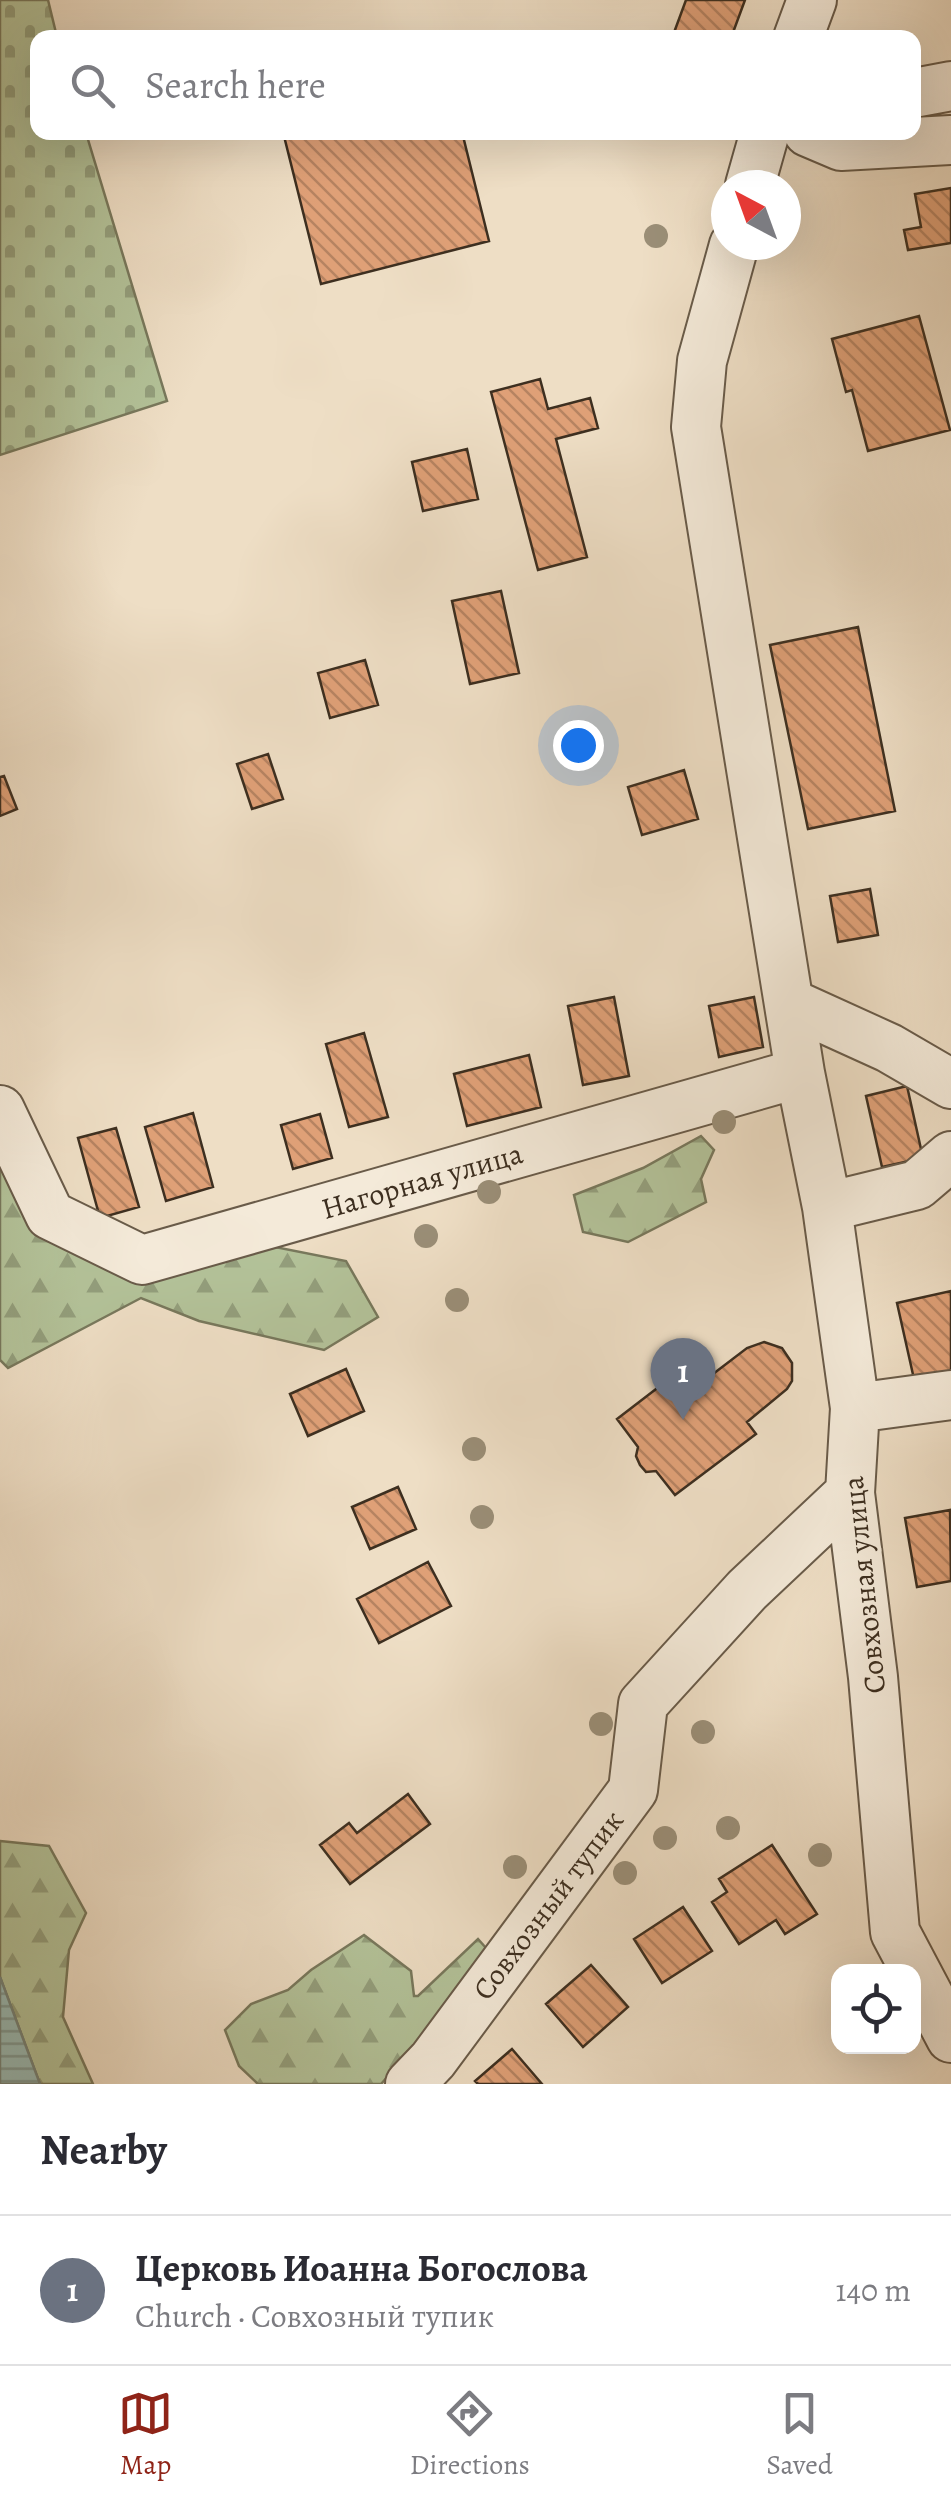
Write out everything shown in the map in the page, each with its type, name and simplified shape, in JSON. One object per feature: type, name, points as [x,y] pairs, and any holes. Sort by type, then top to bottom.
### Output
[{"type":"street","points":[[801,30],[812,0]]},
{"type":"street","points":[[921,91],[951,86]]},
{"type":"street","points":[[754,170],[763,140]]},
{"type":"street","points":[[827,140],[841,146],[951,140]]},
{"type":"street","name":"Совхозная улица","points":[[730,260],[702,361],[696,427],[800,1072],[826,1207],[855,1408],[850,1493],[873,1677],[895,1932],[951,2038]]},
{"type":"street","points":[[790,1003],[889,1048],[951,1084]]},
{"type":"street","name":"Нагорная улица","points":[[0,1110],[50,1215],[142,1260],[800,1072]]},
{"type":"street","points":[[826,1207],[917,1185],[951,1156]]},
{"type":"street","points":[[855,1408],[951,1395]]},
{"type":"street","name":"Совхозный тупик","points":[[410,2084],[432,2060],[633,1790],[643,1704],[747,1590],[850,1493]]},
{"type":"green space","points":[[0,0],[48,0],[55,30],[30,30],[30,140],[88,140],[167,401],[0,455]]},
{"type":"green space","points":[[701,1136],[714,1150],[701,1179],[706,1202],[628,1242],[583,1232],[574,1195],[643,1168]]},
{"type":"green space","points":[[0,1160],[158,1274],[260,1244],[346,1261],[378,1317],[324,1350],[199,1321],[141,1298],[8,1368],[0,1360]]},
{"type":"green space","points":[[0,1841],[49,1846],[86,1913],[69,1950],[63,2017],[93,2084],[40,2084],[0,1977]]},
{"type":"green space","points":[[364,1935],[411,1971],[414,1996],[478,1939],[494,1957],[381,2084],[258,2084],[239,2066],[225,2030],[251,2004],[288,1990]]},
{"type":"water","points":[[0,1977],[40,2084],[0,2084]]},
{"type":"building","points":[[686,0],[745,0],[734,30],[675,30]]},
{"type":"building","points":[[285,140],[464,140],[489,241],[321,284]]},
{"type":"building","points":[[951,188],[951,243],[908,250],[904,230],[921,227],[915,194]]},
{"type":"building","points":[[919,316],[950,430],[868,451],[852,390],[846,392],[832,339]]},
{"type":"building","points":[[540,379],[548,409],[590,398],[598,428],[556,439],[587,557],[538,570],[491,392]]},
{"type":"building","points":[[467,449],[478,499],[423,511],[412,462]]},
{"type":"building","points":[[501,591],[519,673],[470,684],[452,601]]},
{"type":"building","points":[[858,627],[895,811],[808,829],[770,645]]},
{"type":"building","points":[[365,660],[378,705],[330,718],[318,673]]},
{"type":"building","points":[[268,754],[283,799],[252,809],[237,764]]},
{"type":"building","points":[[684,770],[698,819],[642,835],[628,787]]},
{"type":"building","points":[[4,776],[17,809],[0,816],[0,777]]},
{"type":"building","points":[[870,889],[878,935],[838,942],[830,896]]},
{"type":"building","points":[[614,997],[629,1076],[583,1085],[568,1006]]},
{"type":"building","points":[[754,997],[763,1047],[719,1057],[709,1006]]},
{"type":"building","points":[[364,1033],[388,1117],[349,1127],[326,1044]]},
{"type":"building","points":[[529,1055],[541,1107],[467,1126],[454,1074]]},
{"type":"building","points":[[907,1086],[923,1158],[882,1167],[866,1096]]},
{"type":"building","points":[[193,1113],[213,1187],[166,1201],[145,1127]]},
{"type":"building","points":[[320,1114],[332,1158],[293,1169],[281,1125]]},
{"type":"building","points":[[116,1128],[139,1207],[100,1218],[78,1138]]},
{"type":"building","points":[[951,1291],[951,1380],[916,1388],[897,1303]]},
{"type":"building","points":[[764,1342],[782,1348],[792,1363],[792,1381],[747,1422],[756,1434],[675,1495],[656,1471],[646,1472],[640,1465],[638,1447],[617,1419],[699,1356],[713,1374],[747,1348]]},
{"type":"building","points":[[346,1369],[364,1411],[308,1436],[290,1394]]},
{"type":"building","points":[[398,1487],[416,1529],[370,1549],[352,1507]]},
{"type":"building","points":[[950,1510],[951,1581],[917,1587],[905,1518]]},
{"type":"building","points":[[428,1562],[451,1606],[379,1643],[357,1599]]},
{"type":"building","points":[[408,1794],[430,1824],[350,1884],[320,1845],[349,1823],[357,1833]]},
{"type":"building","points":[[772,1845],[817,1914],[785,1934],[776,1920],[739,1944],[712,1902],[727,1892],[719,1879]]},
{"type":"building","points":[[683,1907],[712,1951],[662,1983],[634,1939]]},
{"type":"building","points":[[591,1965],[628,2007],[583,2047],[546,2004]]},
{"type":"building","points":[[512,2049],[542,2084],[475,2081]]},
{"type":"place","name":"Церковь Иоанна Богослова","points":[[683,1420]]}]
